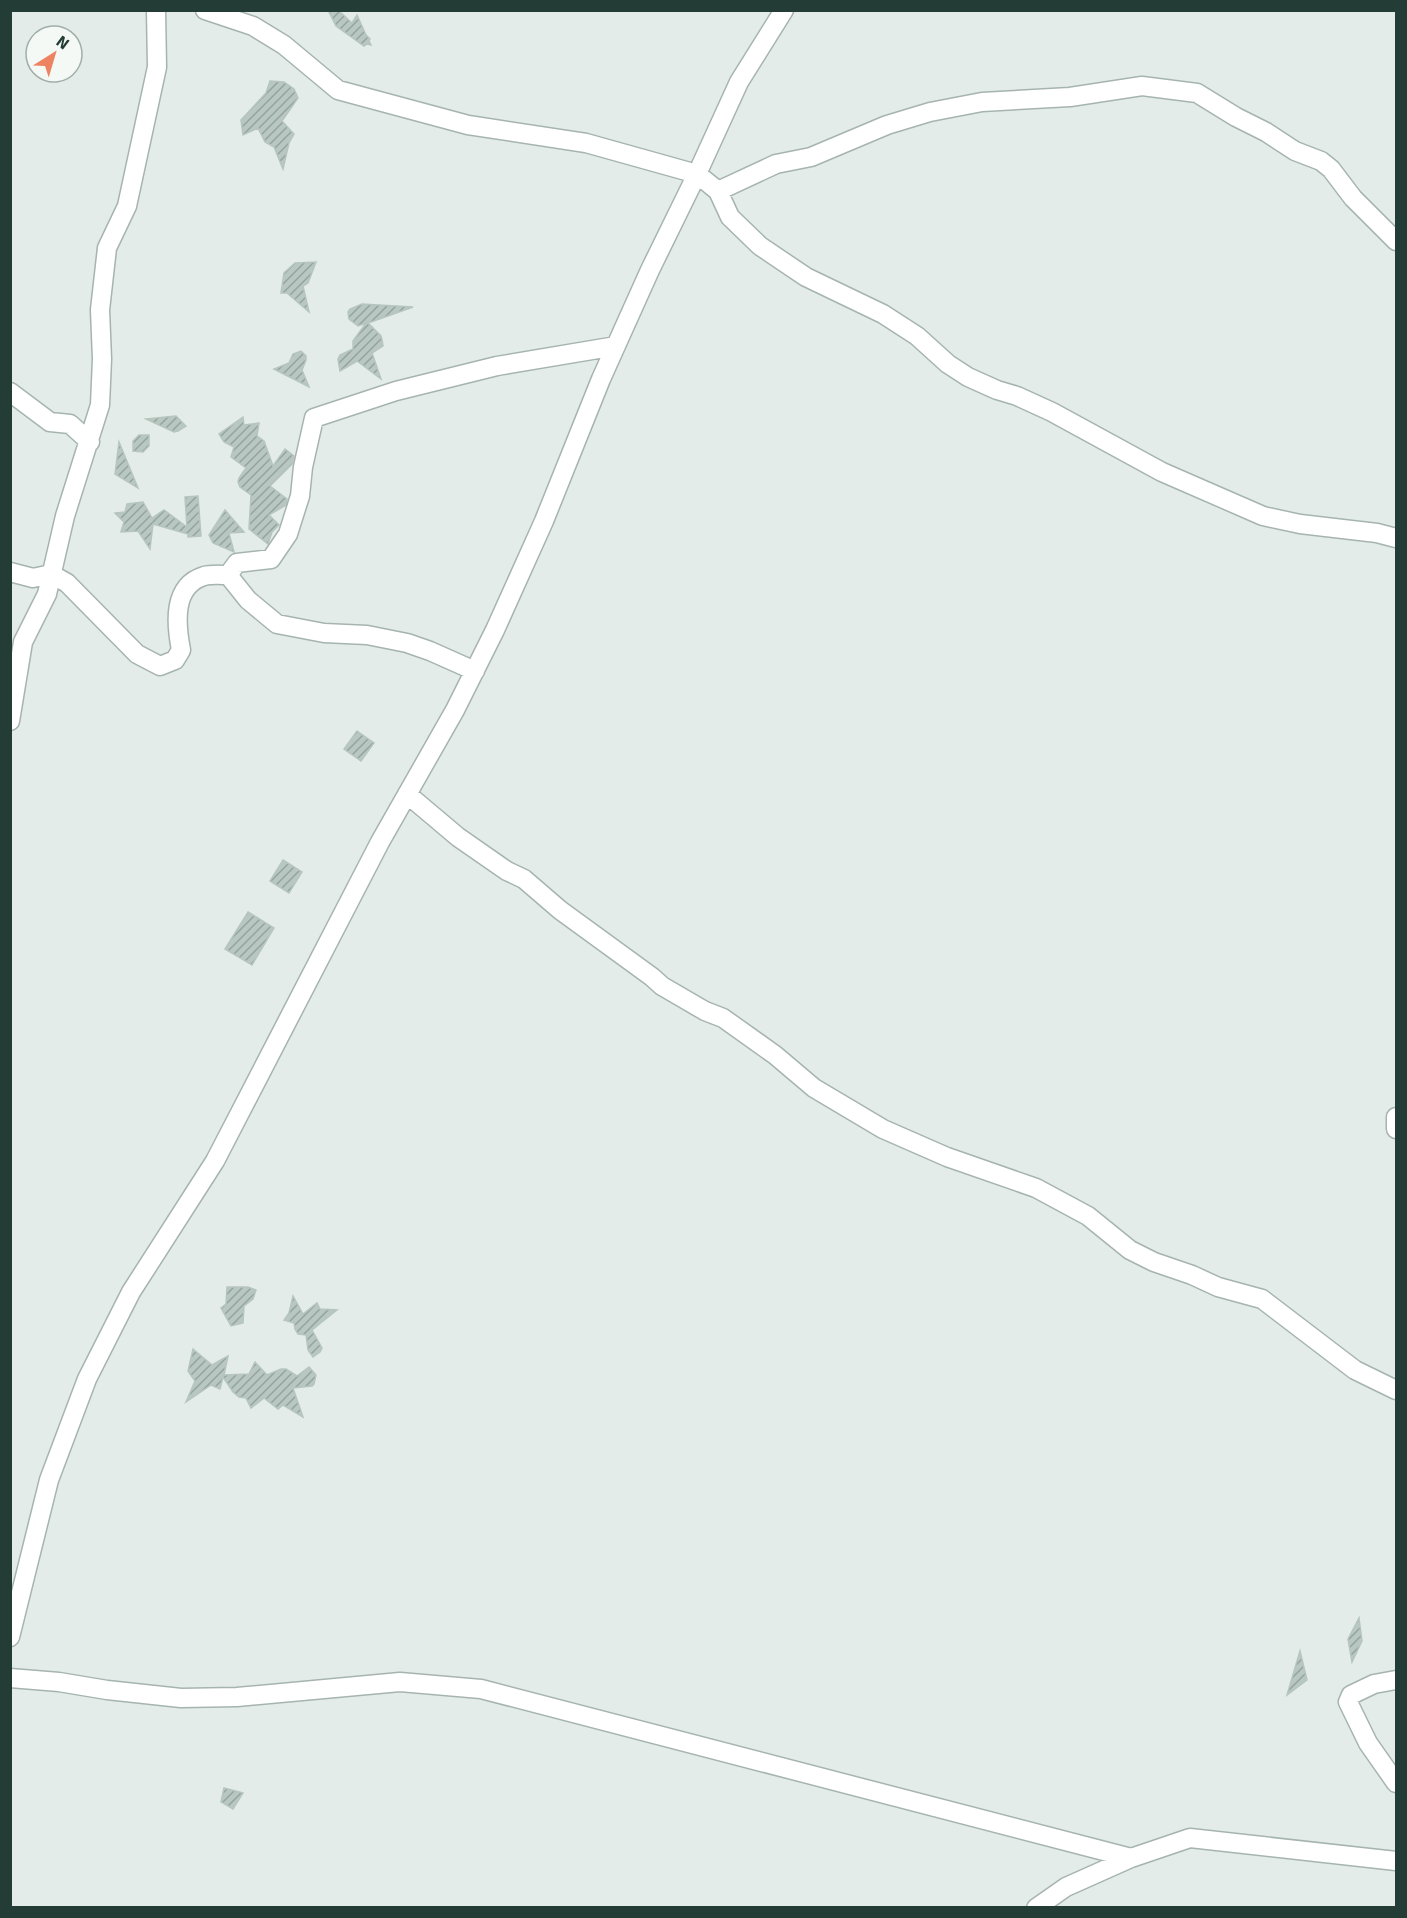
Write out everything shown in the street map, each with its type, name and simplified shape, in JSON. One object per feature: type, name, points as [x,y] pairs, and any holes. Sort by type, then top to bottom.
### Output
[{"type":"street","points":[[10,721],[22,642],[47,594],[65,516],[100,405],[102,359],[100,310],[107,248],[127,206],[157,67],[156,10]]},
{"type":"street","points":[[205,10],[253,26],[284,45],[338,90],[468,125],[586,144],[697,174],[718,191],[730,217],[760,246],[806,277],[883,315],[917,336],[948,364],[968,377],[1052,412],[1162,472],[1263,516],[1300,524],[1377,533],[1396,538]]},
{"type":"street","points":[[10,1637],[49,1480],[87,1379],[131,1292],[215,1161],[380,842],[475,671],[544,520],[650,270],[739,82],[784,10]]},
{"type":"street","points":[[718,191],[776,164],[811,157],[871,134],[887,125],[930,112],[982,102],[1070,97],[1142,86],[1197,93],[1295,151],[1320,161],[1331,169],[1353,198],[1396,241]]},
{"type":"street","points":[[228,575],[237,563],[271,558],[288,534],[300,496],[303,466],[314,418],[396,391],[497,366],[616,346]]},
{"type":"street","points":[[10,392],[50,423],[70,424],[90,442]]},
{"type":"street","points":[[10,572],[33,578],[51,574],[67,584],[136,654],[160,666],[175,660],[181,650],[177,630],[178,604],[186,587],[204,576],[228,575]]},
{"type":"street","points":[[228,575],[248,600],[277,624],[324,633],[367,635],[406,643],[475,671]]},
{"type":"street","points":[[407,794],[458,837],[499,866],[524,879],[560,910],[662,986],[705,1011],[723,1018],[775,1055],[814,1088],[849,1110],[882,1129],[947,1157],[1036,1188],[1088,1216],[1130,1250],[1154,1262],[1218,1287],[1262,1299],[1355,1370],[1396,1390]]},
{"type":"street","points":[[1396,1117],[1396,1129]]},
{"type":"street","points":[[10,1678],[181,1698],[237,1697],[400,1682],[481,1689],[1131,1858]]},
{"type":"street","points":[[1396,1680],[1374,1684],[1351,1695],[1348,1702],[1368,1743],[1396,1783]]},
{"type":"street","points":[[1036,1908],[1066,1887],[1131,1858],[1190,1838],[1396,1861]]},
{"type":"building","points":[[328,10],[338,10],[352,23],[357,15],[371,45],[364,46],[336,26]]},
{"type":"building","points":[[270,81],[284,82],[294,89],[298,98],[282,121],[294,134],[289,143],[283,169],[274,147],[265,142],[258,128],[243,135],[241,120],[266,93]]},
{"type":"building","points":[[316,262],[308,283],[303,286],[309,312],[287,293],[281,293],[284,273],[295,263]]},
{"type":"building","points":[[362,304],[413,307],[368,323],[382,340],[383,346],[372,353],[381,379],[357,361],[340,371],[338,359],[340,355],[353,349],[353,341],[366,323],[358,326],[349,319],[348,312]]},
{"type":"building","points":[[301,351],[306,356],[302,370],[309,387],[274,369],[289,363],[293,354]]},
{"type":"building","points":[[176,416],[186,426],[174,432],[146,419]]},
{"type":"building","points":[[243,417],[244,425],[259,423],[257,436],[264,441],[273,466],[285,449],[294,456],[292,464],[270,486],[287,499],[286,505],[269,515],[279,525],[272,532],[268,544],[249,529],[251,495],[240,487],[238,482],[246,468],[231,457],[234,447],[224,442],[219,434]]},
{"type":"building","points":[[139,435],[149,435],[149,446],[143,452],[133,451],[133,441]]},
{"type":"building","points":[[119,442],[138,488],[115,474]]},
{"type":"building","points":[[198,496],[201,536],[188,537],[188,534],[153,524],[150,549],[138,531],[121,532],[124,522],[115,513],[125,512],[127,504],[143,502],[152,518],[164,510],[187,527],[185,497]]},
{"type":"building","points":[[225,510],[244,532],[229,533],[234,552],[213,543],[209,535]]},
{"type":"building","points":[[357,731],[374,743],[361,761],[344,749]]},
{"type":"building","points":[[283,860],[302,872],[289,893],[270,881]]},
{"type":"building","points":[[248,912],[274,928],[252,965],[225,949]]},
{"type":"building","points":[[227,1287],[248,1287],[256,1290],[253,1299],[244,1306],[243,1323],[231,1326],[221,1308],[226,1304]]},
{"type":"building","points":[[293,1296],[303,1314],[317,1303],[320,1309],[337,1310],[312,1330],[322,1348],[313,1357],[308,1350],[306,1335],[298,1334],[294,1323],[284,1320],[289,1313]]},
{"type":"building","points":[[193,1349],[212,1365],[228,1356],[224,1375],[249,1374],[255,1362],[267,1375],[286,1369],[297,1376],[309,1367],[316,1375],[314,1384],[293,1388],[303,1417],[283,1405],[278,1409],[264,1398],[251,1408],[246,1398],[239,1397],[233,1392],[223,1377],[220,1389],[211,1385],[186,1402],[195,1381],[188,1371]]},
{"type":"building","points":[[1359,1618],[1362,1641],[1352,1662],[1348,1639]]},
{"type":"building","points":[[1300,1651],[1307,1680],[1287,1695]]},
{"type":"building","points":[[224,1788],[243,1793],[233,1809],[221,1802]]}]
